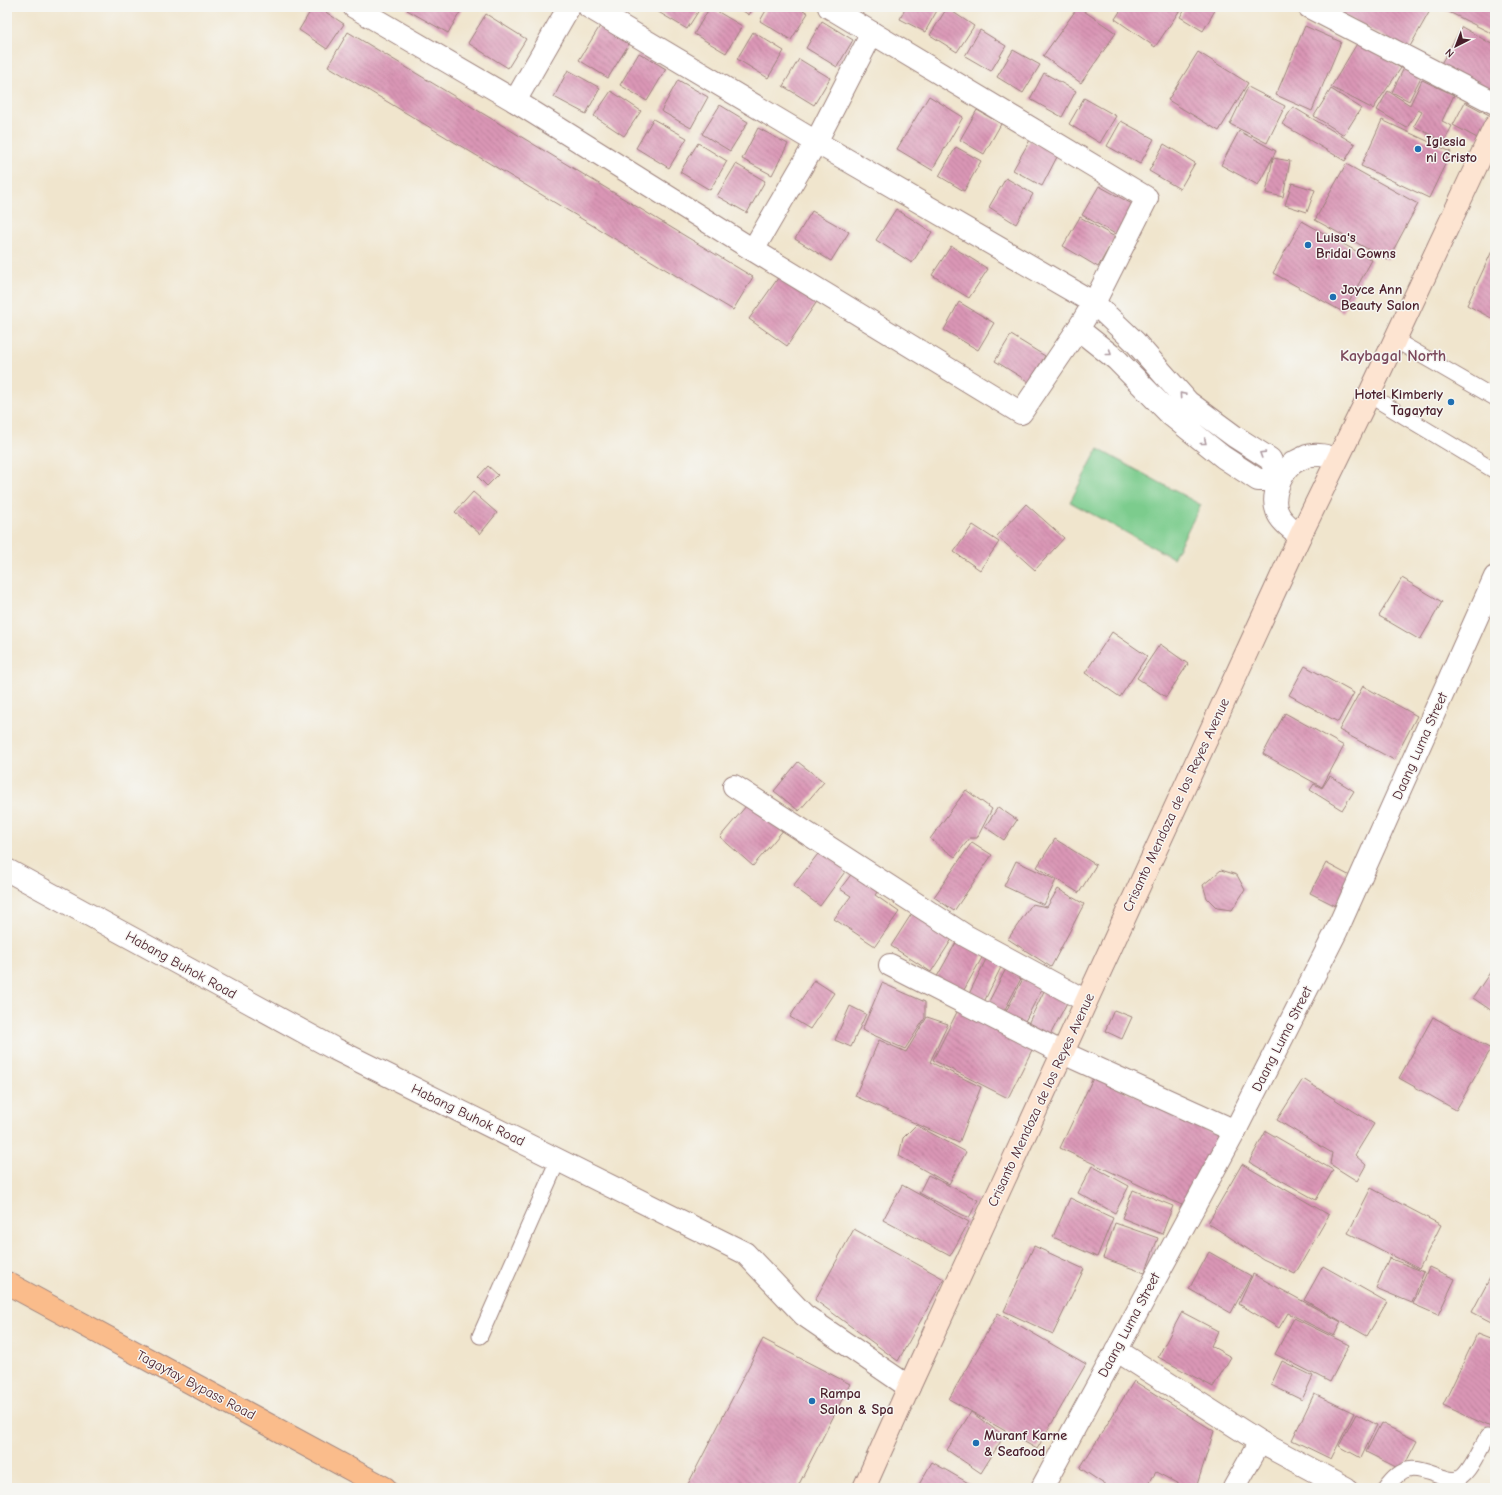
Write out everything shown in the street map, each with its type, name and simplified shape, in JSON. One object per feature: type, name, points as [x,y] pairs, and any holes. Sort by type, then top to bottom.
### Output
[{"type":"main road","name":"Crisanto Mendoza de los Reyes Avenue","points":[[864,1488],[1086,1000],[1300,536],[1369,396],[1495,126]]},
{"type":"main road","name":"Tagaytay Bypass Road","points":[[7,1283],[385,1488]]},
{"type":"street","points":[[354,7],[515,101],[753,250],[1021,413],[1094,303],[1147,198],[829,7]]},
{"type":"street","points":[[515,101],[569,7]]},
{"type":"street","points":[[589,7],[816,142],[1094,303],[1135,342],[1188,402],[1234,436],[1270,459],[1280,480]]},
{"type":"street","points":[[1309,7],[1495,103]]},
{"type":"street","points":[[753,250],[816,142],[872,33]]},
{"type":"street","points":[[1078,329],[1117,360],[1172,416],[1223,458],[1258,480],[1280,480]]},
{"type":"street","points":[[1300,536],[1287,525],[1277,512],[1275,499],[1280,480],[1293,463],[1308,456],[1320,455],[1337,459]]},
{"type":"street","name":"Daang Luma Street","points":[[1042,1488],[1235,1131],[1336,932],[1495,577]]},
{"type":"street","points":[[734,786],[966,936],[1086,1000]]},
{"type":"street","name":"Habang Buhok Road","points":[[7,870],[335,1049],[745,1253],[804,1316],[909,1387]]},
{"type":"street","points":[[890,965],[1063,1053],[1235,1131]]},
{"type":"street","points":[[1116,1350],[1260,1442],[1346,1488]]},
{"type":"street","points":[[1234,1488],[1260,1442]]},
{"type":"lane","points":[[1395,340],[1495,398]]},
{"type":"lane","points":[[1369,396],[1495,472]]},
{"type":"lane","points":[[480,1336],[558,1160]]},
{"type":"lane","points":[[1386,1488],[1393,1477],[1406,1469],[1414,1469],[1448,1480],[1459,1478],[1467,1470],[1487,1437]]},
{"type":"green space","points":[[1098,449],[1201,505],[1173,558],[1070,502]]},
{"type":"building","points":[[313,7],[318,7],[344,24],[327,49],[299,30]]},
{"type":"building","points":[[409,7],[463,7],[448,33],[407,10]]},
{"type":"building","points":[[657,7],[701,7],[687,29],[655,10]]},
{"type":"building","points":[[710,7],[742,26],[726,53],[694,34]]},
{"type":"building","points":[[737,7],[754,7],[749,15]]},
{"type":"building","points":[[768,7],[798,7],[808,13],[791,40],[760,21]]},
{"type":"building","points":[[906,7],[939,7],[925,32],[900,19]]},
{"type":"building","points":[[1078,7],[1116,33],[1081,83],[1043,56]]},
{"type":"building","points":[[1123,7],[1182,7],[1155,47],[1115,19]]},
{"type":"building","points":[[1186,7],[1217,7],[1203,31],[1180,17]]},
{"type":"building","points":[[1336,7],[1432,7],[1408,50],[1334,10]]},
{"type":"building","points":[[1495,7],[1495,35],[1441,8]]},
{"type":"building","points":[[947,8],[974,26],[957,52],[930,35]]},
{"type":"building","points":[[486,14],[526,39],[508,68],[468,43]]},
{"type":"building","points":[[822,21],[853,40],[837,67],[806,48]]},
{"type":"building","points":[[600,26],[629,44],[608,78],[579,60]]},
{"type":"building","points":[[1305,26],[1341,42],[1312,111],[1276,95]]},
{"type":"building","points":[[1462,27],[1495,46],[1495,96],[1439,67]]},
{"type":"building","points":[[980,30],[1006,46],[991,71],[965,56]]},
{"type":"building","points":[[348,32],[753,277],[733,310],[328,66]]},
{"type":"building","points":[[753,32],[784,51],[768,78],[737,59]]},
{"type":"building","points":[[1358,42],[1401,68],[1373,109],[1331,87]]},
{"type":"building","points":[[1013,50],[1040,65],[1023,93],[997,77]]},
{"type":"building","points":[[1198,52],[1248,83],[1219,131],[1168,100]]},
{"type":"building","points":[[639,53],[666,69],[647,101],[620,85]]},
{"type":"building","points":[[799,59],[830,78],[814,105],[783,86]]},
{"type":"building","points":[[1404,68],[1421,77],[1409,101],[1392,92]]},
{"type":"building","points":[[568,70],[600,88],[586,114],[554,97]]},
{"type":"building","points":[[1044,73],[1076,91],[1062,117],[1030,99]]},
{"type":"building","points":[[678,80],[708,97],[691,128],[661,111]]},
{"type":"building","points":[[1422,80],[1454,95],[1442,121],[1452,126],[1444,142],[1414,126],[1422,112],[1418,110],[1407,128],[1377,110],[1388,91],[1410,105]]},
{"type":"building","points":[[1248,87],[1285,106],[1267,143],[1230,124]]},
{"type":"building","points":[[1331,89],[1361,108],[1344,135],[1314,116]]},
{"type":"building","points":[[611,91],[641,111],[624,136],[594,116]]},
{"type":"building","points":[[929,96],[963,117],[932,170],[897,149]]},
{"type":"building","points":[[1084,98],[1116,116],[1100,143],[1069,124]]},
{"type":"building","points":[[1465,102],[1491,116],[1479,139],[1453,125]]},
{"type":"building","points":[[720,105],[748,122],[730,151],[702,134]]},
{"type":"building","points":[[1293,107],[1355,144],[1345,161],[1282,124]]},
{"type":"building","points":[[977,110],[1001,124],[984,154],[960,140]]},
{"type":"building","points":[[653,119],[687,138],[669,168],[636,148]]},
{"type":"building","points":[[1382,120],[1451,152],[1429,198],[1361,166]]},
{"type":"building","points":[[1121,121],[1154,139],[1140,164],[1107,146]]},
{"type":"building","points":[[758,128],[788,144],[772,175],[742,159]]},
{"type":"building","points":[[1239,131],[1276,151],[1258,185],[1221,165]]},
{"type":"building","points":[[1030,140],[1058,155],[1042,186],[1013,170]]},
{"type":"building","points":[[698,143],[727,161],[710,190],[680,172]]},
{"type":"building","points":[[1164,144],[1195,163],[1180,189],[1149,171]]},
{"type":"building","points":[[956,147],[981,161],[964,191],[939,176]]},
{"type":"building","points":[[1273,158],[1290,161],[1283,197],[1266,193]]},
{"type":"building","points":[[736,164],[765,181],[747,213],[717,196]]},
{"type":"building","points":[[1346,164],[1418,204],[1388,260],[1315,220]]},
{"type":"building","points":[[1006,178],[1033,194],[1016,224],[989,207]]},
{"type":"building","points":[[1292,183],[1315,190],[1307,212],[1285,205]]},
{"type":"building","points":[[1099,186],[1134,205],[1117,235],[1082,215]]},
{"type":"building","points":[[896,209],[932,232],[912,263],[876,240]]},
{"type":"building","points":[[812,211],[849,232],[831,261],[795,239]]},
{"type":"building","points":[[1080,217],[1115,237],[1098,267],[1063,246]]},
{"type":"building","points":[[1302,221],[1372,260],[1343,312],[1273,273]]},
{"type":"building","points":[[951,246],[988,269],[969,298],[932,275]]},
{"type":"building","points":[[1492,251],[1495,252],[1495,320],[1467,305]]},
{"type":"building","points":[[781,274],[818,300],[787,346],[749,319]]},
{"type":"building","points":[[959,302],[994,323],[978,350],[944,330]]},
{"type":"building","points":[[1011,335],[1045,356],[1029,382],[995,361]]},
{"type":"building","points":[[488,466],[498,475],[487,486],[478,477]]},
{"type":"building","points":[[473,492],[497,513],[480,534],[455,512]]},
{"type":"building","points":[[1026,504],[1064,538],[1035,570],[997,536]]},
{"type":"building","points":[[973,525],[999,542],[980,570],[954,552]]},
{"type":"building","points":[[1402,578],[1442,602],[1420,640],[1379,616]]},
{"type":"building","points":[[1112,632],[1147,656],[1120,697],[1085,673]]},
{"type":"building","points":[[1160,644],[1188,664],[1166,697],[1137,678]]},
{"type":"building","points":[[1305,666],[1354,693],[1338,722],[1289,695]]},
{"type":"building","points":[[1363,686],[1417,716],[1394,760],[1339,730]]},
{"type":"building","points":[[1285,713],[1344,746],[1322,787],[1263,754]]},
{"type":"building","points":[[798,762],[824,782],[799,811],[774,791]]},
{"type":"building","points":[[1330,776],[1354,791],[1342,810],[1310,790],[1314,784],[1322,788]]},
{"type":"building","points":[[966,790],[992,809],[977,838],[970,838],[955,857],[930,839]]},
{"type":"building","points":[[752,799],[785,828],[753,866],[720,837]]},
{"type":"building","points":[[998,807],[1017,820],[1004,840],[985,827]]},
{"type":"building","points":[[1055,839],[1096,865],[1079,893],[1037,867]]},
{"type":"building","points":[[972,842],[992,855],[954,911],[934,897]]},
{"type":"building","points":[[821,850],[847,869],[820,906],[793,886]]},
{"type":"building","points":[[1016,861],[1056,880],[1044,905],[1004,886]]},
{"type":"building","points":[[1326,863],[1352,877],[1336,906],[1310,893]]},
{"type":"building","points":[[856,868],[882,885],[875,895],[899,912],[875,946],[834,919],[851,896],[840,889]]},
{"type":"building","points":[[1221,870],[1237,875],[1245,890],[1232,910],[1217,908],[1207,898],[1203,885]]},
{"type":"building","points":[[1058,889],[1084,904],[1051,967],[1008,939],[1032,904],[1047,907]]},
{"type":"building","points":[[914,910],[954,936],[931,972],[891,946]]},
{"type":"building","points":[[958,939],[984,954],[960,997],[934,982]]},
{"type":"building","points":[[989,953],[1004,961],[983,1004],[968,996]]},
{"type":"building","points":[[1008,965],[1024,973],[1003,1013],[987,1005]]},
{"type":"building","points":[[1493,968],[1495,970],[1495,1013],[1473,998]]},
{"type":"building","points":[[1026,973],[1045,983],[1022,1027],[1003,1017]]},
{"type":"building","points":[[814,980],[834,993],[810,1029],[790,1017]]},
{"type":"building","points":[[882,983],[925,1002],[925,1018],[905,1049],[862,1030]]},
{"type":"building","points":[[1048,983],[1071,995],[1047,1041],[1025,1030]]},
{"type":"building","points":[[850,1006],[866,1014],[851,1047],[835,1040]]},
{"type":"building","points":[[959,1008],[1034,1046],[1008,1098],[933,1060]]},
{"type":"building","points":[[1114,1010],[1132,1017],[1122,1039],[1105,1031]]},
{"type":"building","points":[[927,1017],[948,1024],[930,1062],[981,1087],[959,1143],[855,1096],[879,1040],[906,1052]]},
{"type":"building","points":[[1433,1017],[1491,1049],[1456,1110],[1399,1078]]},
{"type":"building","points":[[1094,1076],[1219,1136],[1186,1207],[1060,1148]]},
{"type":"building","points":[[1303,1079],[1374,1124],[1355,1155],[1366,1165],[1357,1181],[1330,1164],[1332,1153],[1277,1120]]},
{"type":"building","points":[[916,1125],[966,1152],[949,1184],[899,1156],[903,1138]]},
{"type":"building","points":[[1266,1131],[1333,1170],[1316,1200],[1249,1162]]},
{"type":"building","points":[[1242,1164],[1329,1215],[1295,1274],[1263,1259],[1208,1223]]},
{"type":"building","points":[[1092,1166],[1129,1186],[1115,1213],[1078,1193]]},
{"type":"building","points":[[928,1175],[978,1200],[969,1218],[919,1193]]},
{"type":"building","points":[[902,1185],[969,1222],[950,1256],[883,1220]]},
{"type":"building","points":[[1371,1188],[1441,1225],[1419,1269],[1348,1233]]},
{"type":"building","points":[[1133,1190],[1173,1206],[1162,1234],[1122,1218]]},
{"type":"building","points":[[1070,1198],[1113,1218],[1097,1257],[1053,1237]]},
{"type":"building","points":[[1115,1223],[1158,1238],[1145,1273],[1103,1258]]},
{"type":"building","points":[[854,1229],[944,1279],[898,1361],[815,1300]]},
{"type":"building","points":[[1034,1246],[1084,1269],[1053,1334],[1004,1311]]},
{"type":"building","points":[[1209,1252],[1251,1276],[1231,1313],[1189,1289]]},
{"type":"building","points":[[1389,1258],[1424,1272],[1412,1303],[1376,1288]]},
{"type":"building","points":[[1323,1266],[1387,1302],[1367,1336],[1304,1300]]},
{"type":"building","points":[[1429,1267],[1455,1279],[1438,1315],[1413,1304]]},
{"type":"building","points":[[1253,1274],[1341,1322],[1334,1336],[1288,1313],[1279,1328],[1239,1304]]},
{"type":"building","points":[[1490,1278],[1495,1281],[1495,1324],[1472,1312]]},
{"type":"building","points":[[1182,1312],[1218,1331],[1211,1346],[1231,1357],[1213,1387],[1158,1357]]},
{"type":"building","points":[[998,1313],[1086,1364],[1037,1449],[949,1399]]},
{"type":"building","points":[[1294,1318],[1349,1345],[1330,1382],[1275,1354]]},
{"type":"building","points":[[1477,1334],[1495,1341],[1495,1429],[1443,1405]]},
{"type":"building","points":[[763,1339],[850,1384],[797,1488],[686,1488]]},
{"type":"building","points":[[1282,1361],[1313,1376],[1302,1400],[1271,1385]]},
{"type":"building","points":[[1134,1381],[1214,1431],[1196,1488],[1186,1488],[1156,1472],[1146,1488],[1110,1488],[1080,1468]]},
{"type":"building","points":[[1314,1394],[1354,1413],[1331,1459],[1292,1440]]},
{"type":"building","name":"Muranf Karne & Seafood","points":[[971,1412],[1004,1436],[981,1473],[947,1450]]},
{"type":"building","points":[[1356,1414],[1377,1425],[1361,1458],[1339,1446]]},
{"type":"building","points":[[1381,1423],[1417,1441],[1402,1470],[1366,1452]]},
{"type":"building","points":[[932,1462],[977,1488],[917,1488]]},
{"type":"place","name":"Iglesia ni Cristo","points":[[1418,149]]},
{"type":"place","name":"Luisa's Bridal Gowns","points":[[1308,245]]},
{"type":"place","name":"Joyce Ann Beauty Salon","points":[[1333,297]]},
{"type":"place","name":"Hotel Kimberly Tagaytay","points":[[1451,402]]},
{"type":"place","name":"Rampa Salon & Spa","points":[[812,1401]]},
{"type":"place","name":"Muranf Karne & Seafood","points":[[976,1443]]},
{"type":"district","name":"Kaybagal North","points":[[1393,356]]}]
